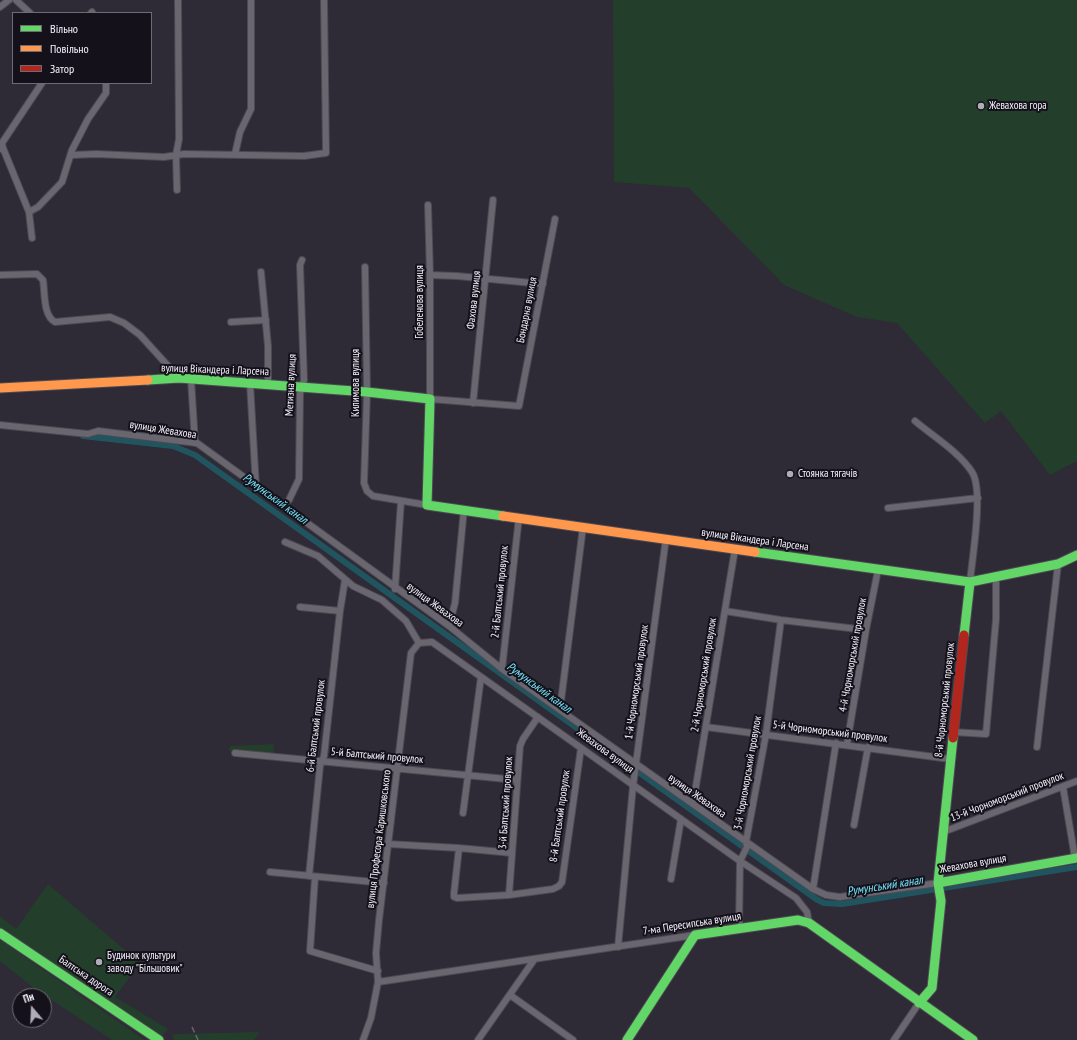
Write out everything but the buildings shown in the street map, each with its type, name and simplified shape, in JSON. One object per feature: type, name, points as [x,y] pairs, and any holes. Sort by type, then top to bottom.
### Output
[{"type":"street","points":[[0,7],[9,0]]},
{"type":"street","points":[[16,0],[29,12]]},
{"type":"street","points":[[177,190],[176,155],[179,138],[178,0]]},
{"type":"street","points":[[235,154],[240,132],[251,109],[251,0]]},
{"type":"street","points":[[72,155],[96,154],[164,157],[176,155],[235,154],[304,156],[326,153],[324,0]]},
{"type":"street","points":[[32,238],[29,212],[2,148],[2,143],[41,84]]},
{"type":"street","points":[[29,212],[38,207],[59,188],[72,155],[72,150],[81,131],[106,93],[106,84]]},
{"type":"street","name":"Фахова вулиця","points":[[473,403],[493,200]]},
{"type":"street","name":"Гобеленова вулиця","points":[[428,205],[430,275],[430,399]]},
{"type":"street","name":"Бондарна вулиця","points":[[519,406],[556,219]]},
{"type":"street","name":"Метизна вулиця","points":[[283,506],[289,500],[299,480],[300,394],[304,380],[300,266],[302,260]]},
{"type":"street","name":"Килимова вулиця","points":[[365,267],[367,392],[364,483],[367,491],[373,496]]},
{"type":"street","points":[[261,272],[268,346],[268,384]]},
{"type":"street","points":[[0,275],[37,274],[40,276],[43,280],[47,314],[50,320],[55,322],[110,317],[124,323],[140,335],[179,378]]},
{"type":"street","points":[[430,275],[486,278],[543,284]]},
{"type":"street","points":[[231,322],[266,320]]},
{"type":"street","name":"вулиця Вікандера і Ларсена","points":[[0,388],[179,378],[367,392],[473,403],[519,406]]},
{"type":"street","points":[[191,379],[195,443]]},
{"type":"street","points":[[250,383],[256,487]]},
{"type":"street","points":[[427,505],[430,399]]},
{"type":"street","points":[[0,419],[0,425]]},
{"type":"street","name":"8-й Чорноморський провулок","points":[[915,421],[952,450],[973,473],[978,498],[938,883],[940,901],[932,988],[919,1002]]},
{"type":"street","name":"вулиця Жевахова","points":[[0,425],[88,434],[98,431],[195,443],[395,589],[449,626],[502,669],[560,709],[635,767],[693,804],[747,844],[813,889],[826,895]]},
{"type":"street","name":"вулиця Вікандера і Ларсена","points":[[373,496],[878,570],[970,582],[1058,564],[1077,555]]},
{"type":"street","points":[[888,508],[978,498]]},
{"type":"street","points":[[395,589],[401,501]]},
{"type":"street","points":[[449,626],[455,603],[464,509]]},
{"type":"street","name":"2-й Балтський провулок","points":[[502,669],[518,517]]},
{"type":"street","points":[[560,709],[583,527]]},
{"type":"street","name":"1-й Чорноморський провулок","points":[[618,947],[633,784],[666,538]]},
{"type":"street","points":[[284,542],[318,556],[336,569],[345,580],[353,586],[382,600],[406,621],[419,642]]},
{"type":"street","name":"2-й Чорноморський провулок","points":[[693,804],[735,549]]},
{"type":"street","points":[[1037,747],[1058,564]]},
{"type":"street","name":"4-й Чорноморський провулок","points":[[847,744],[866,630],[878,570]]},
{"type":"street","points":[[953,732],[986,734],[996,619],[996,577]]},
{"type":"street","name":"6-й Балтський провулок","points":[[345,580],[324,756],[322,761],[312,876],[310,951],[378,971]]},
{"type":"street","points":[[300,607],[340,612]]},
{"type":"street","points":[[725,610],[781,620],[866,630]]},
{"type":"street","name":"3-й Чорноморський провулок","points":[[739,929],[741,860],[747,844],[766,734],[781,620]]},
{"type":"street","name":"Жевахова вулиця","points":[[419,642],[432,642],[681,819],[796,898],[807,912],[810,922]]},
{"type":"street","name":"вулиця Професора Каришковського","points":[[363,1040],[371,1018],[378,982],[377,945],[397,768],[411,653],[419,642]]},
{"type":"street","points":[[463,813],[467,775],[482,677]]},
{"type":"street","name":"3-й Балтський провулок","points":[[509,895],[520,746],[538,717]]},
{"type":"street","name":"5-й Чорноморський провулок","points":[[706,727],[847,744],[950,759]]},
{"type":"street","points":[[813,889],[836,743]]},
{"type":"street","points":[[854,825],[868,747]]},
{"type":"street","name":"8-й Балтський провулок","points":[[509,895],[553,889],[559,886],[562,882],[581,748]]},
{"type":"street","name":"5-й Балтський провулок","points":[[235,754],[517,780]]},
{"type":"street","name":"13-й Чорноморський провулок","points":[[943,832],[1077,781]]},
{"type":"street","points":[[1063,786],[1076,858]]},
{"type":"street","points":[[671,879],[681,819]]},
{"type":"street","points":[[388,844],[459,848],[512,854]]},
{"type":"street","points":[[459,848],[454,897],[509,895]]},
{"type":"street","name":"Жевахова вулиця","points":[[826,895],[840,897],[938,883],[1076,858]]},
{"type":"street","points":[[270,872],[384,883]]},
{"type":"street","name":"7-ма Пересипська вулиця","points":[[378,982],[798,920],[810,922]]},
{"type":"street","points":[[810,922],[973,1040]]},
{"type":"street","name":"Балтська дорога","points":[[0,933],[159,1040]]},
{"type":"street","points":[[627,1040],[695,935]]},
{"type":"street","points":[[478,1040],[534,960]]},
{"type":"street","points":[[510,995],[573,1040]]},
{"type":"street","points":[[894,1040],[919,1002]]},
{"type":"green space","points":[[613,0],[1077,0],[1077,461],[1050,475],[1001,411],[985,423],[897,323],[857,317],[784,285],[689,188],[614,182]]},
{"type":"green space","points":[[274,744],[273,754],[229,751],[230,746]]},
{"type":"green space","points":[[48,884],[140,963],[115,997],[168,1029],[160,1039],[0,928],[0,916],[16,929]]},
{"type":"green space","points":[[0,940],[145,1040],[112,1040],[52,1000],[52,988],[34,988],[0,961]]},
{"type":"green space","points":[[260,1032],[254,1040],[175,1040],[172,1037],[174,1034]]},
{"type":"waterway","name":"Румунський канал","points":[[83,436],[173,446],[195,455],[816,899],[824,903],[842,904],[1077,867]]},
{"type":"railway","points":[[192,1027],[198,1040]]},
{"type":"traffic: fast","points":[[148,380],[179,378],[367,392],[430,399],[427,505],[503,516]]},
{"type":"traffic: fast","points":[[755,552],[970,582],[1058,564],[1077,555]]},
{"type":"traffic: fast","points":[[964,635],[970,582]]},
{"type":"traffic: fast","points":[[919,1003],[932,988],[941,901],[938,883],[953,738]]},
{"type":"traffic: fast","points":[[938,883],[1077,858]]},
{"type":"traffic: fast","points":[[627,1040],[695,935],[798,920],[809,923],[973,1040]]},
{"type":"traffic: fast","points":[[0,933],[159,1040]]},
{"type":"traffic: slow","points":[[0,388],[148,380]]},
{"type":"traffic: slow","points":[[503,516],[755,552]]},
{"type":"traffic: jam","points":[[953,738],[964,635]]},
{"type":"place","name":"Жевахова гора","points":[[981,106]]},
{"type":"place","name":"Стоянка тягачів","points":[[790,474]]},
{"type":"place","name":"Будинок культури заводу \"Більшовик\"","points":[[99,962]]}]
